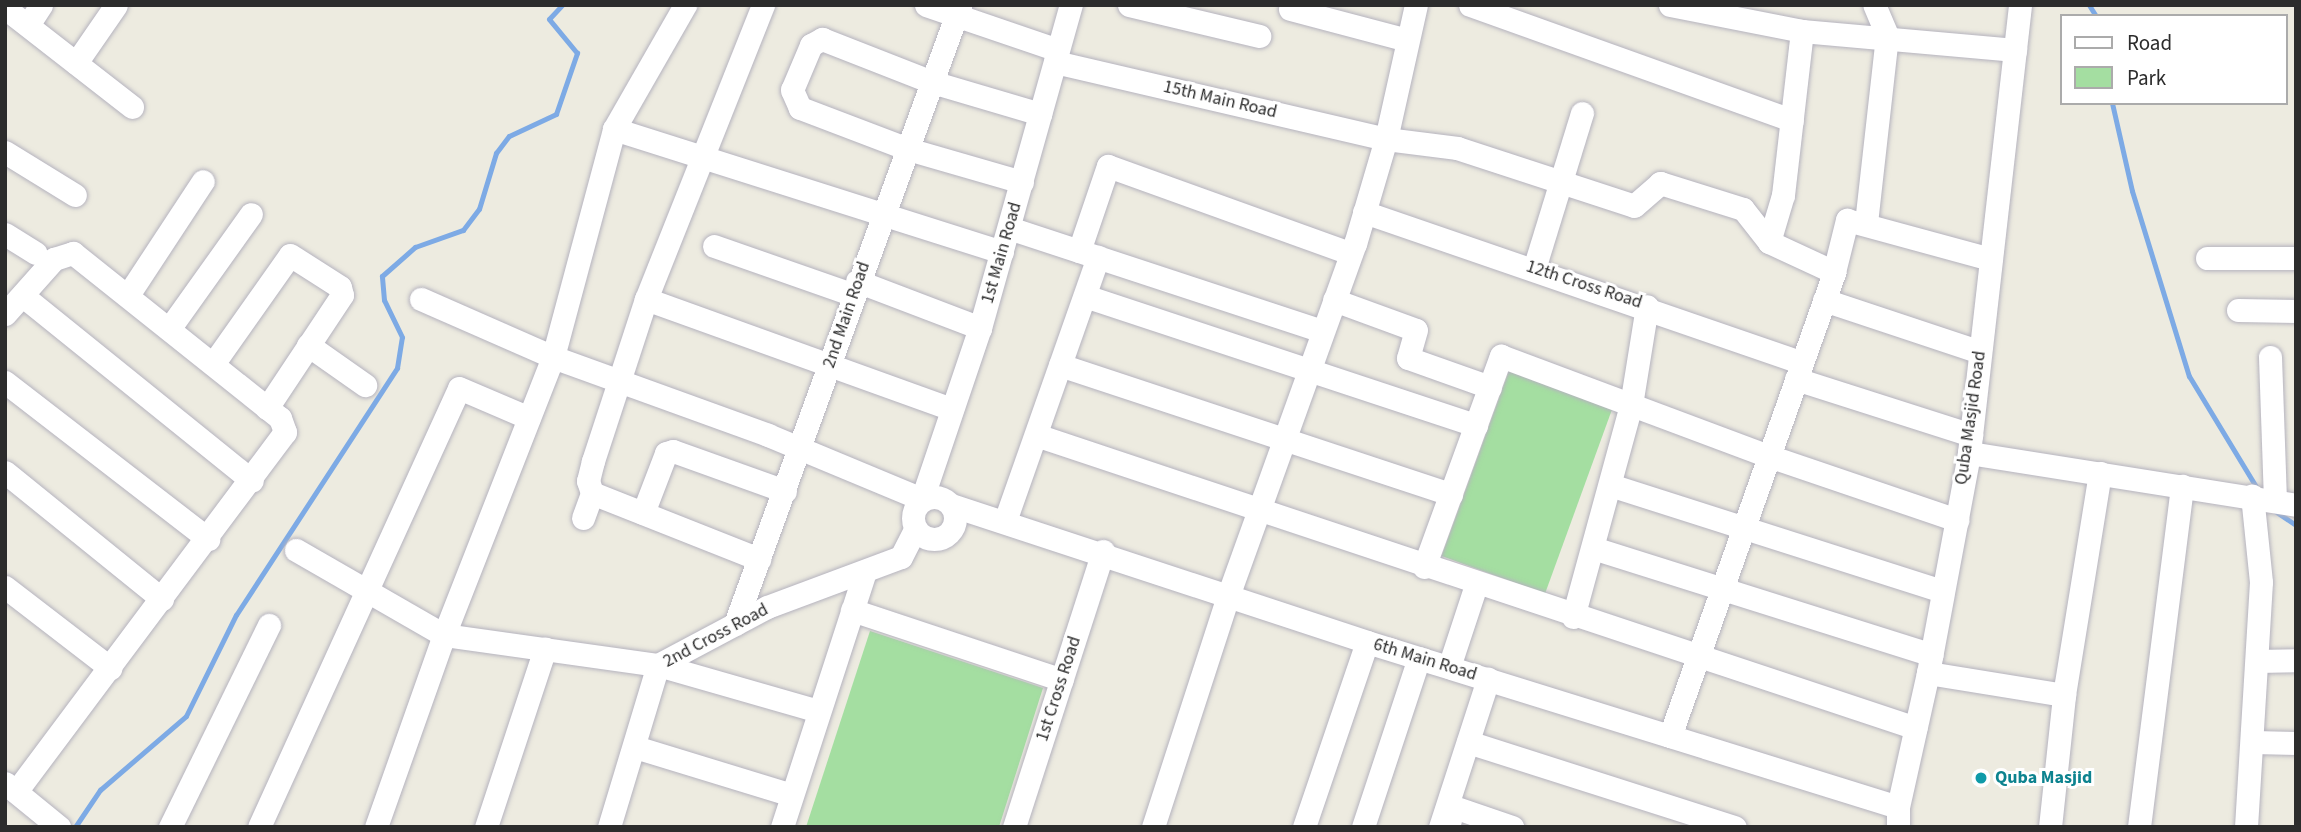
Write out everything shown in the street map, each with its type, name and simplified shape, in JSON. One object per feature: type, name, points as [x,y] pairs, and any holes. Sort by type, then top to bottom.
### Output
[{"type":"street","points":[[28,26],[41,5]]},
{"type":"street","points":[[76,63],[116,5]]},
{"type":"street","points":[[376,827],[444,635],[553,357],[614,129],[685,5]]},
{"type":"street","points":[[583,518],[592,493],[590,470],[646,299],[701,153],[763,5]]},
{"type":"street","name":"15th Main Road","points":[[926,5],[958,12],[1056,56],[1386,139],[1457,148],[1634,206],[1660,183],[1743,209],[1769,242]]},
{"type":"street","name":"1st Main Road","points":[[922,499],[980,328],[1071,5]]},
{"type":"street","points":[[1129,5],[1259,36]]},
{"type":"street","points":[[1153,827],[1228,596],[1364,212],[1386,139],[1406,40],[1416,5]]},
{"type":"street","points":[[1470,5],[1792,120]]},
{"type":"street","points":[[1670,5],[1802,31],[1887,35],[2015,50]]},
{"type":"street","points":[[1866,223],[1887,35],[1874,5]]},
{"type":"street","name":"Quba Masjid Road","points":[[1898,817],[1930,664],[1970,444],[2020,5]]},
{"type":"street","points":[[5,8],[132,107]]},
{"type":"street","points":[[1290,9],[1406,40]]},
{"type":"street","name":"2nd Main Road","points":[[735,624],[830,367],[854,288],[885,213],[958,12]]},
{"type":"street","points":[[1802,31],[1783,195],[1769,242],[1834,272]]},
{"type":"street","points":[[1022,182],[908,149],[800,108],[792,90],[818,39],[932,82],[1040,114]]},
{"type":"street","points":[[1534,269],[1582,114]]},
{"type":"street","points":[[614,129],[701,153],[1002,252]]},
{"type":"street","points":[[5,152],[75,195]]},
{"type":"street","points":[[1005,521],[1085,296],[1088,254],[1108,166],[1349,253]]},
{"type":"street","points":[[128,295],[203,181]]},
{"type":"street","name":"12th Cross Road","points":[[1364,212],[1647,306],[1970,444],[2100,473],[2269,499]]},
{"type":"street","points":[[169,329],[251,214]]},
{"type":"street","points":[[1670,736],[1834,272],[1847,220],[1991,259]]},
{"type":"street","points":[[1009,228],[1323,331]]},
{"type":"street","points":[[5,234],[35,253]]},
{"type":"street","points":[[714,246],[980,328]]},
{"type":"street","points":[[5,314],[54,259],[73,253],[280,418],[285,432],[252,481],[110,668],[11,787],[58,826]]},
{"type":"street","points":[[212,364],[290,255],[340,287],[342,295],[267,408]]},
{"type":"street","points":[[2207,258],[2296,258]]},
{"type":"street","points":[[23,296],[252,481]]},
{"type":"street","points":[[1085,296],[1476,425]]},
{"type":"street","points":[[421,299],[553,357],[800,449],[922,499],[939,496],[954,506],[956,523],[946,537],[929,540],[915,530],[912,513],[922,499]]},
{"type":"street","points":[[646,299],[952,410]]},
{"type":"street","points":[[1334,300],[1416,330],[1408,358],[1490,387]]},
{"type":"street","points":[[1824,300],[1980,352]]},
{"type":"street","points":[[1573,617],[1632,405],[1647,306]]},
{"type":"street","points":[[2238,310],[2296,311]]},
{"type":"street","points":[[309,345],[365,385]]},
{"type":"street","points":[[1424,567],[1501,356],[1769,456],[1956,520]]},
{"type":"street","points":[[2246,827],[2261,582],[2269,499],[2270,357]]},
{"type":"street","points":[[1060,365],[1451,494]]},
{"type":"street","points":[[5,382],[208,539]]},
{"type":"street","points":[[259,827],[458,388],[529,418]]},
{"type":"street","points":[[1036,435],[1261,509],[1573,617],[1916,728]]},
{"type":"street","points":[[643,513],[666,453],[673,451],[785,491]]},
{"type":"street","points":[[5,472],[162,600]]},
{"type":"street","points":[[2050,827],[2064,695],[2100,473]]},
{"type":"street","points":[[1611,485],[1943,591]]},
{"type":"street","points":[[2139,827],[2182,486]]},
{"type":"street","points":[[592,493],[759,559]]},
{"type":"street","name":"6th Main Road","points":[[954,506],[1103,551],[1367,642],[1670,736],[1898,817]]},
{"type":"street","name":"2nd Cross Road","points":[[609,827],[658,665],[767,607],[864,574],[901,557],[915,530]]},
{"type":"street","points":[[1593,548],[1930,664],[2064,695]]},
{"type":"street","points":[[296,550],[444,635],[658,665],[818,711]]},
{"type":"street","name":"1st Cross Road","points":[[1014,827],[1103,551]]},
{"type":"street","points":[[782,827],[864,574]]},
{"type":"street","points":[[1450,667],[1476,584]]},
{"type":"street","points":[[5,587],[110,668]]},
{"type":"street","points":[[852,610],[1062,680]]},
{"type":"street","points":[[170,827],[269,625]]},
{"type":"street","points":[[1304,827],[1367,642]]},
{"type":"street","points":[[486,827],[545,649]]},
{"type":"street","points":[[1363,827],[1419,658]]},
{"type":"street","points":[[2257,661],[2296,660]]},
{"type":"street","points":[[1440,827],[1449,816],[1488,679]]},
{"type":"street","points":[[1468,742],[1735,827]]},
{"type":"street","points":[[2253,742],[2296,743]]},
{"type":"street","points":[[635,747],[792,795]]},
{"type":"street","points":[[1449,816],[1512,827]]},
{"type":"green space","points":[[1509,371],[1612,409],[1545,594],[1442,556]]},
{"type":"green space","points":[[870,631],[1043,688],[999,827],[806,827]]},
{"type":"waterway","points":[[75,827],[100,790],[186,716],[236,615],[397,368],[402,337],[384,300],[382,276],[415,247],[463,230],[479,209],[496,153],[509,136],[556,114],[577,53],[549,19],[562,5]]},
{"type":"waterway","points":[[2089,5],[2095,14]]},
{"type":"waterway","points":[[2112,105],[2132,191],[2189,376],[2258,490]]},
{"type":"waterway","points":[[2275,511],[2296,525]]},
{"type":"place","name":"Quba Masjid","points":[[1981,778]]}]
